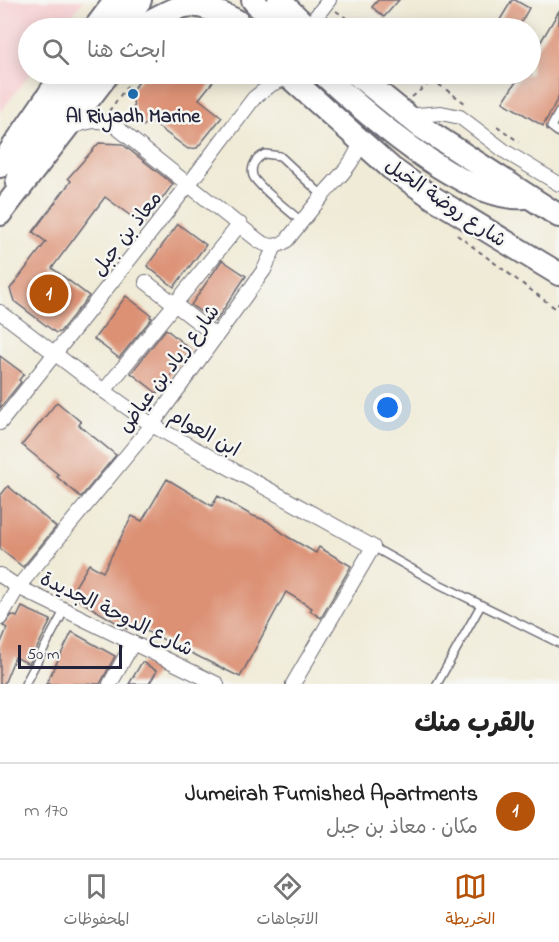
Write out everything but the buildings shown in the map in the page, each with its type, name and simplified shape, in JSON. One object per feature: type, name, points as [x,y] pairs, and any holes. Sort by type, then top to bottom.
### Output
[{"type":"main road","points":[[102,18],[116,0]]},
{"type":"main road","points":[[127,18],[140,0]]},
{"type":"main road","points":[[149,18],[163,0]]},
{"type":"main road","points":[[220,0],[235,18]]},
{"type":"main road","points":[[253,0],[269,18]]},
{"type":"main road","points":[[279,0],[297,18]]},
{"type":"main road","points":[[157,18],[172,9],[188,4],[210,8],[228,18]]},
{"type":"main road","points":[[0,166],[56,84]]},
{"type":"main road","points":[[16,194],[19,174],[26,155],[79,84]]},
{"type":"main road","points":[[0,214],[101,84]]},
{"type":"main road","name":"شارع روضة الخيل","points":[[298,84],[391,168],[432,196],[559,274]]},
{"type":"main road","points":[[334,84],[384,128],[432,162],[471,185],[494,194],[514,198],[528,197]]},
{"type":"main road","points":[[372,84],[409,107],[528,197],[559,216]]},
{"type":"street","points":[[317,18],[331,4]]},
{"type":"street","name":"معاذ بن جبل","points":[[0,423],[254,98],[272,84]]},
{"type":"street","points":[[409,107],[460,117],[506,152],[559,183]]},
{"type":"street","points":[[67,129],[84,122],[103,120],[115,126],[259,241],[275,246]]},
{"type":"street","name":"شارع زياد بن عياض","points":[[0,618],[18,587],[152,424],[264,270],[275,246],[287,240],[348,168],[354,160],[361,141]]},
{"type":"street","points":[[104,391],[240,224]]},
{"type":"street","points":[[146,282],[216,336]]},
{"type":"street","name":"ابن العوام","points":[[0,312],[104,391],[152,424],[373,547]]},
{"type":"street","points":[[293,684],[373,547]]},
{"type":"street","name":"شارع الدوحة الجديدة","points":[[0,575],[18,587],[217,684]]},
{"type":"street","points":[[110,684],[133,643]]},
{"type":"lane","points":[[559,112],[551,127],[559,134]]},
{"type":"lane","points":[[302,222],[255,180],[252,170],[256,159],[265,154],[280,156],[323,196]]},
{"type":"lane","points":[[373,547],[559,643]]},
{"type":"lane","points":[[436,684],[481,604]]},
{"type":"lane","points":[[25,684],[64,609]]},
{"type":"path","points":[[331,4],[348,18]]},
{"type":"path","points":[[103,120],[129,84]]},
{"type":"path","points":[[409,107],[429,84]]},
{"type":"shaded area","points":[[0,0],[84,0],[70,18],[18,18],[18,84],[22,84],[0,113]]},
{"type":"place","name":"Al Riyadh Marine","points":[[133,94]]},
{"type":"place","name":"Jumeirah Furnished Apartments","points":[[49,294]]}]
